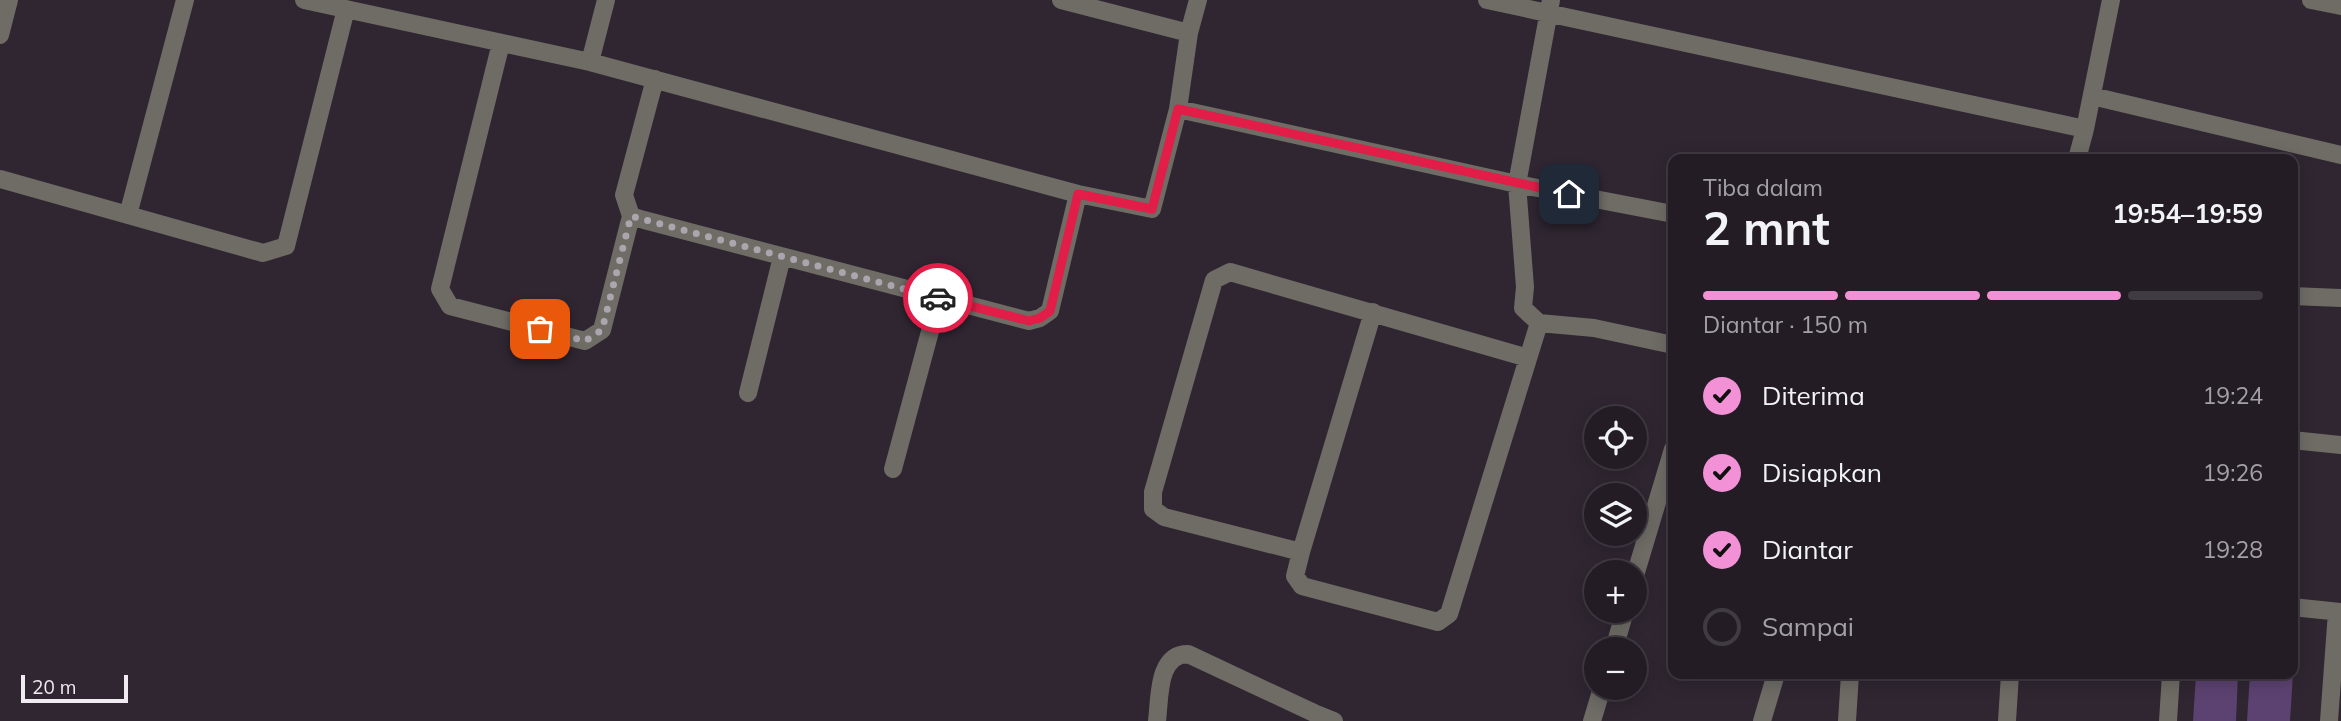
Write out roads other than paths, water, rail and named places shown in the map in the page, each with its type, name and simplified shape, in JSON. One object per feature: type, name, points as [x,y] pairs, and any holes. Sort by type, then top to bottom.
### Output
[{"type":"street","points":[[0,35],[9,0]]},
{"type":"street","points":[[128,215],[185,0]]},
{"type":"street","points":[[304,0],[590,62],[1078,194],[1152,209],[1178,109],[1189,33],[1198,0]]},
{"type":"street","points":[[590,62],[606,0]]},
{"type":"street","points":[[1061,0],[1189,33]]},
{"type":"street","points":[[1487,0],[1550,6],[2085,129]]},
{"type":"street","points":[[2078,154],[2111,0]]},
{"type":"street","points":[[2311,0],[2341,6]]},
{"type":"street","points":[[1550,6],[1517,184],[1525,287],[1523,308],[1539,323],[1594,328],[1668,344]]},
{"type":"street","points":[[0,179],[263,253],[286,246],[346,9]]},
{"type":"street","points":[[500,43],[440,289],[450,306],[585,341],[602,330],[631,216],[624,195],[655,79]]},
{"type":"street","points":[[2092,96],[2341,155]]},
{"type":"street","points":[[1178,109],[1517,184],[1668,213]]},
{"type":"street","points":[[631,216],[1029,321],[1050,311],[1078,194]]},
{"type":"street","points":[[748,393],[782,257]]},
{"type":"street","points":[[1301,552],[1164,517],[1153,509],[1153,492],[1214,280],[1230,272],[1528,358]]},
{"type":"street","points":[[2298,296],[2341,298]]},
{"type":"street","points":[[893,469],[939,298]]},
{"type":"street","points":[[1373,312],[1296,576],[1302,586],[1438,622],[1449,614],[1539,323]]},
{"type":"street","points":[[2298,441],[2341,445]]},
{"type":"street","points":[[1640,560],[1668,466]]},
{"type":"street","points":[[2298,608],[2339,612],[2329,721]]},
{"type":"street","points":[[1157,721],[1164,668],[1179,654],[1188,654],[1313,717],[1334,721]]},
{"type":"street","points":[[1762,721],[1775,679]]},
{"type":"street","points":[[1847,721],[1850,679]]},
{"type":"street","points":[[2007,721],[2010,679]]},
{"type":"street","points":[[2168,721],[2171,679]]},
{"type":"street","points":[[1592,721],[1598,700]]}]
